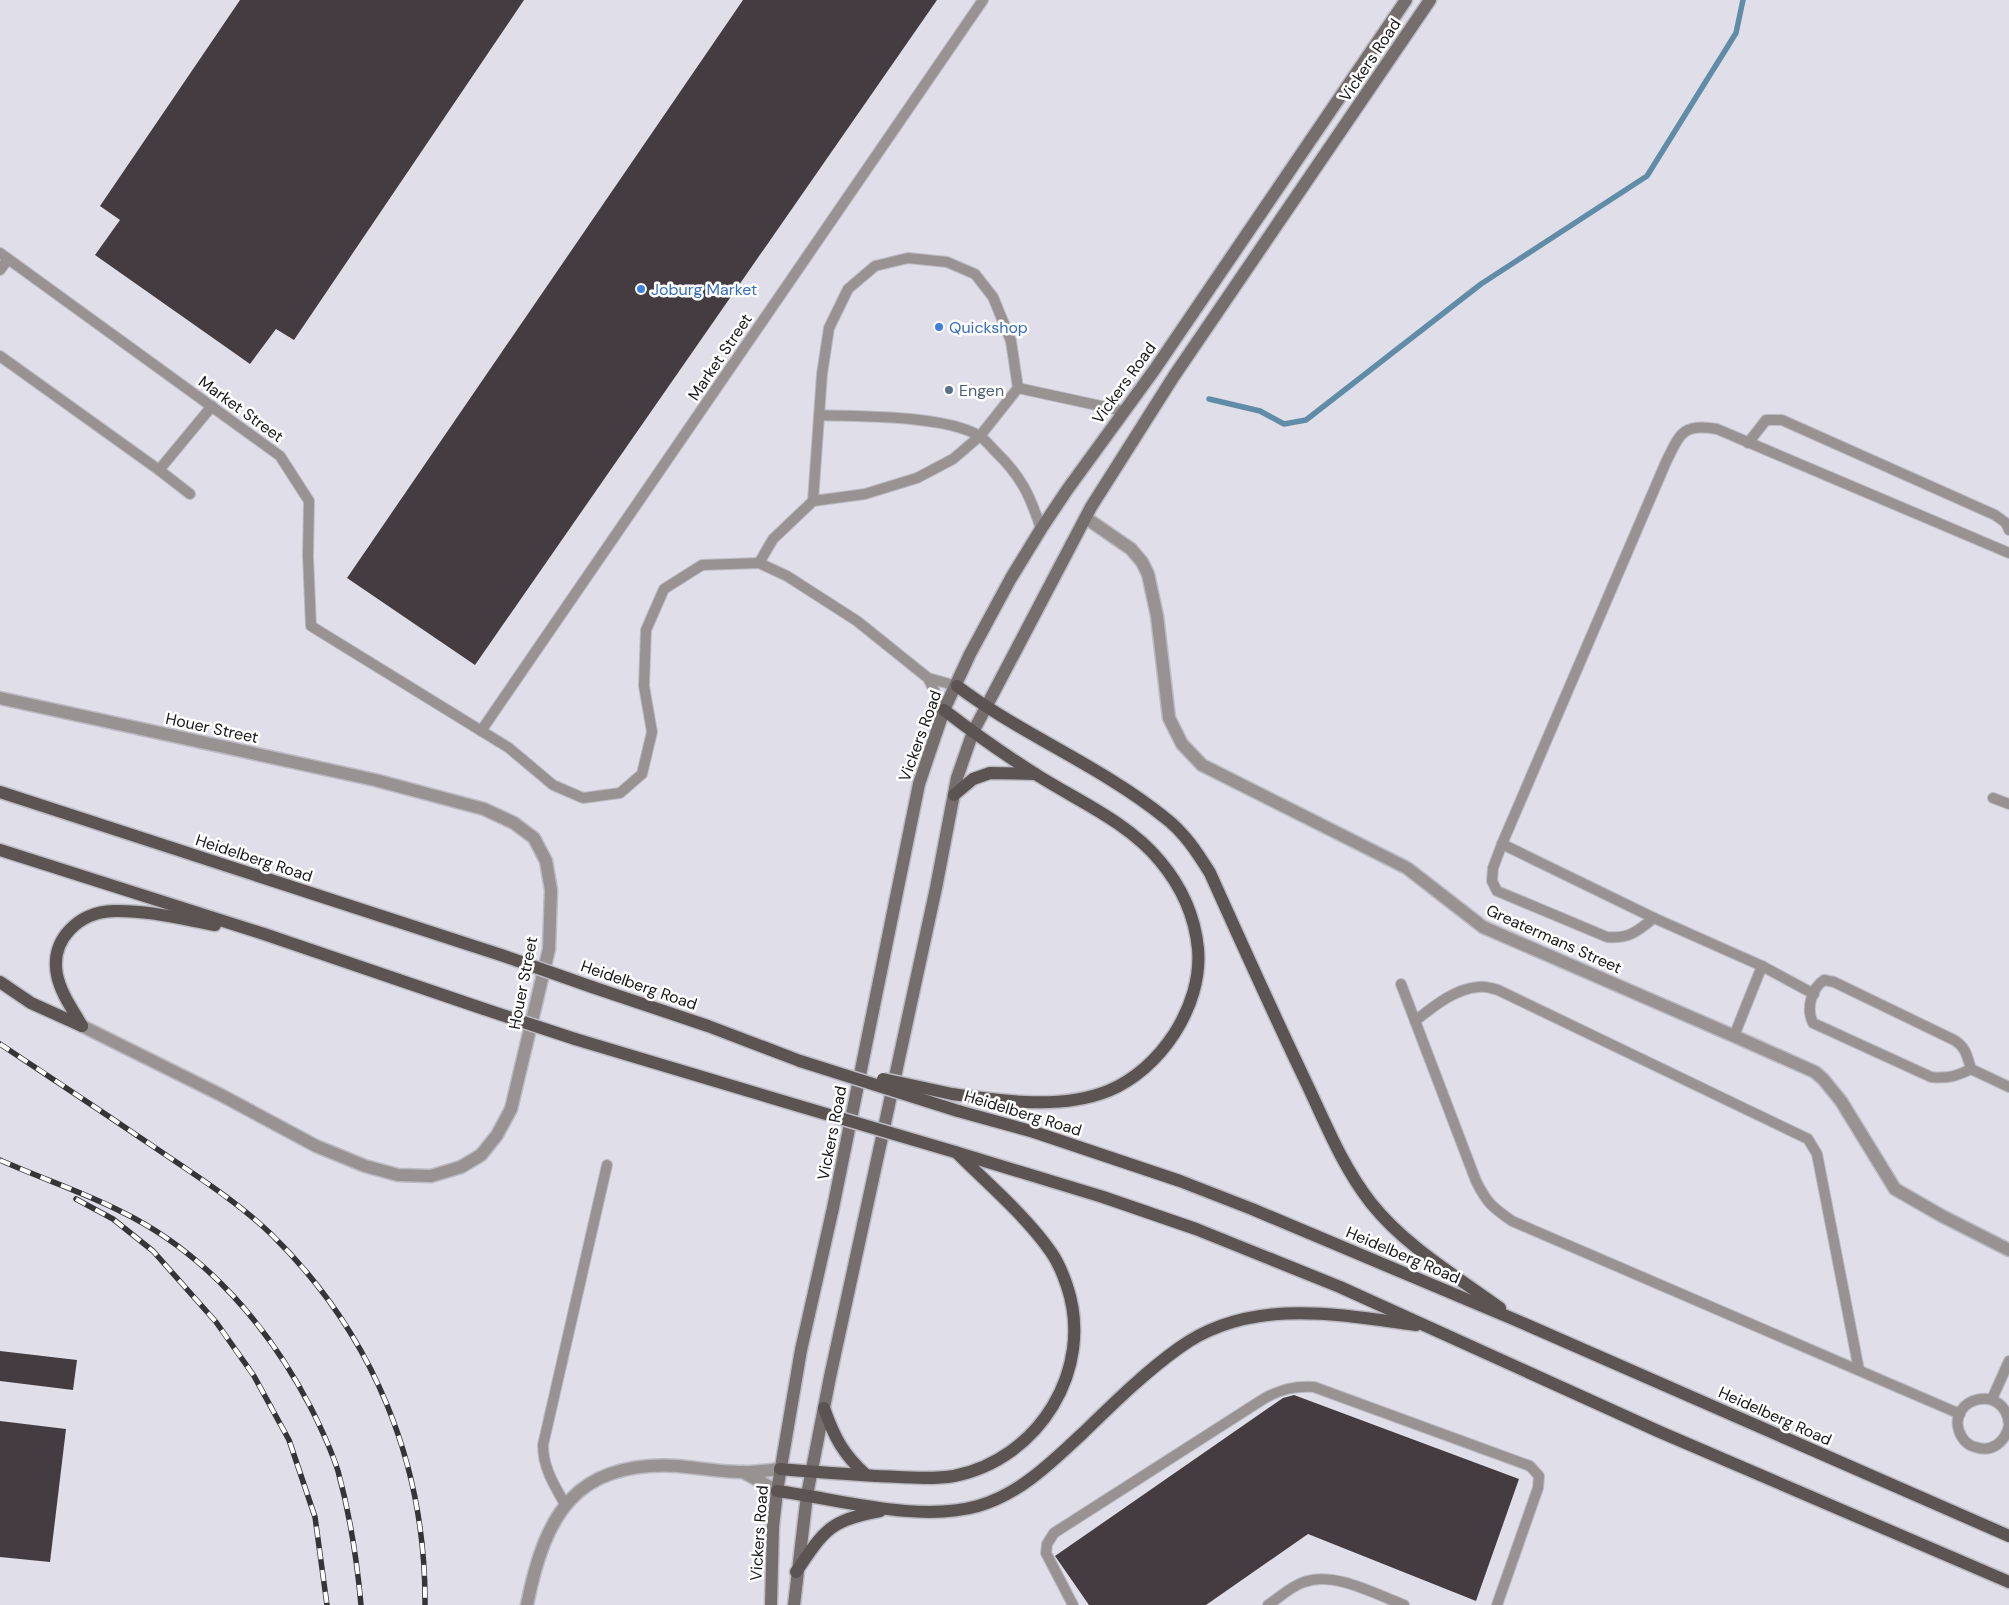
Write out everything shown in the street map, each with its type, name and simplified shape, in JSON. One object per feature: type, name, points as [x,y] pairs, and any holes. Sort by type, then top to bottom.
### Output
[{"type":"main road","name":"Vickers Road","points":[[771,1605],[773,1527],[777,1491],[801,1350],[833,1208],[915,801],[944,710],[957,686],[970,654],[1011,578],[1041,529],[1155,369],[1406,0]]},
{"type":"main road","name":"Vickers Road","points":[[794,1605],[796,1572],[811,1472],[857,1245],[936,888],[957,778],[974,732],[1021,638],[1086,518],[1174,376],[1430,0]]},
{"type":"main road","points":[[957,686],[987,709],[1130,793],[1165,817],[1184,836],[1210,873],[1312,1094],[1354,1178],[1372,1204],[1399,1232],[1429,1257],[1518,1321]]},
{"type":"main road","points":[[800,1060],[952,1094],[1001,1101],[1052,1102],[1077,1099],[1108,1091],[1134,1077],[1156,1057],[1171,1039],[1187,1009],[1194,989],[1198,965],[1198,949],[1186,902],[1174,880],[1160,861],[1145,844],[1110,819],[1035,774],[944,710]]},
{"type":"main road","points":[[954,795],[973,779],[990,773],[1035,774]]},
{"type":"main road","name":"Heidelberg Road","points":[[0,792],[501,955],[708,1026],[800,1060],[958,1111],[1034,1132],[1180,1181],[1311,1233],[1518,1321],[2009,1536]]},
{"type":"main road","points":[[0,850],[264,934],[575,1040],[1103,1197],[1196,1229],[1340,1286],[1660,1432],[2009,1582]]},
{"type":"main road","points":[[82,1026],[64,996],[57,975],[56,959],[61,942],[70,927],[80,920],[98,912],[140,912],[264,934]]},
{"type":"main road","points":[[0,982],[31,1003],[82,1026]]},
{"type":"main road","points":[[780,1469],[908,1478],[952,1476],[975,1470],[994,1462],[1013,1450],[1034,1433],[1049,1414],[1069,1372],[1074,1327],[1071,1300],[1062,1273],[1051,1252],[1022,1217],[955,1152]]},
{"type":"main road","points":[[777,1491],[890,1509],[923,1512],[949,1512],[980,1506],[1007,1494],[1030,1480],[1138,1381],[1180,1347],[1205,1333],[1235,1321],[1272,1313],[1308,1312],[1431,1327]]},
{"type":"main road","points":[[824,1408],[837,1441],[845,1453],[866,1475]]},
{"type":"main road","points":[[796,1572],[827,1530],[854,1515],[890,1509]]},
{"type":"street","name":"Greatermans Street","points":[[1086,518],[1131,549],[1142,562],[1148,574],[1157,616],[1169,718],[1182,744],[1202,765],[1407,868],[1483,928],[1815,1072],[1841,1102],[1888,1179],[1900,1193],[2009,1250]]},
{"type":"street","name":"Houer Street","points":[[0,698],[374,780],[484,809],[514,823],[534,838],[546,861],[551,890],[549,949],[511,1108],[497,1135],[481,1155],[461,1167],[431,1176],[398,1175],[365,1166],[316,1146],[82,1026]]},
{"type":"street","points":[[527,1605],[533,1573],[542,1544],[558,1516],[592,1481],[614,1472],[641,1466],[677,1466],[743,1472],[780,1469]]},
{"type":"street","points":[[743,1472],[777,1491]]},
{"type":"lane","name":"Market Street","points":[[481,731],[983,0]]},
{"type":"lane","name":"Market Street","points":[[4,256],[280,456],[309,501],[308,556],[311,626],[509,748],[553,785],[583,798],[620,793],[642,774],[652,732],[644,686],[646,630],[664,589],[702,564],[759,563],[787,576],[857,621],[928,678],[957,686]]},
{"type":"lane","points":[[0,270],[4,256]]},
{"type":"lane","points":[[759,563],[773,539],[813,501],[865,494],[917,478],[953,459],[980,436],[1018,388],[1011,341],[993,297],[975,274],[947,262],[908,258],[875,266],[848,289],[829,328],[822,374],[813,501]]},
{"type":"lane","points":[[0,356],[160,470],[190,494]]},
{"type":"lane","points":[[1018,388],[1124,411]]},
{"type":"lane","points":[[160,470],[212,406]]},
{"type":"lane","points":[[819,415],[919,420],[958,426],[980,436],[1021,479],[1032,502],[1041,529]]},
{"type":"lane","points":[[1748,443],[1766,420],[1782,420],[1995,514],[2006,523],[2009,530]]},
{"type":"lane","points":[[1654,918],[1632,935],[1620,938],[1607,937],[1513,899],[1497,891],[1492,881],[1493,868],[1502,844],[1675,444],[1683,433],[1698,426],[1717,430],[2009,553]]},
{"type":"lane","name":"Market Street","points":[[928,678],[944,710]]},
{"type":"lane","points":[[1993,798],[2009,804]]},
{"type":"lane","points":[[1502,844],[1654,918],[1762,966],[1814,994]]},
{"type":"lane","points":[[1734,1036],[1762,966]]},
{"type":"lane","points":[[1971,1068],[1954,1077],[1932,1077],[1813,1023],[1809,1015],[1810,1002],[1817,985],[1824,980],[1834,982],[1962,1044],[1971,1068],[2009,1087]]},
{"type":"lane","points":[[1401,984],[1476,1181],[1486,1201],[1497,1210],[1512,1220],[1960,1414]]},
{"type":"lane","points":[[1415,1021],[1442,1001],[1465,990],[1480,986],[1498,990],[1808,1138],[1817,1154],[1858,1370]]},
{"type":"lane","points":[[566,1506],[546,1471],[543,1445],[607,1166]]},
{"type":"lane","points":[[1992,1399],[2009,1361]]},
{"type":"lane","points":[[1073,1605],[1046,1553],[1047,1544],[1054,1533],[1264,1398],[1282,1389],[1298,1386],[1314,1387],[1530,1466],[1539,1476],[1538,1488],[1497,1605]]},
{"type":"lane","points":[[1992,1399],[2005,1410],[2009,1430],[1996,1446],[1988,1449],[1972,1446],[1965,1442],[1960,1434],[1958,1426],[1960,1414],[1968,1404],[1975,1400],[1992,1399]]},
{"type":"lane","points":[[1268,1605],[1302,1582],[1318,1579],[1337,1580],[1404,1605]]},
{"type":"building","points":[[240,0],[524,0],[294,340],[276,329],[250,364],[95,255],[120,220],[100,206]]},
{"type":"building","name":"Joburg Market","points":[[743,0],[937,0],[475,665],[347,578]]},
{"type":"building","points":[[0,1351],[77,1360],[73,1390],[0,1381]]},
{"type":"building","points":[[1294,1395],[1519,1479],[1476,1601],[1308,1534],[1206,1605],[1089,1605],[1055,1556],[1283,1398]]},
{"type":"building","points":[[0,1421],[66,1429],[50,1562],[0,1557]]},
{"type":"waterway","points":[[1209,399],[1260,411],[1284,424],[1306,420],[1481,284],[1647,176],[1736,33],[1743,0]]},
{"type":"railway","points":[[0,1044],[232,1201],[272,1235],[308,1274],[339,1315],[365,1358],[387,1404],[404,1452],[416,1502],[423,1553],[425,1605]]},
{"type":"railway","points":[[0,1160],[107,1205],[153,1229],[208,1271],[255,1321],[276,1349],[294,1378],[326,1439],[338,1471],[355,1554],[361,1605]]},
{"type":"railway","points":[[76,1199],[113,1219],[153,1251],[216,1322],[254,1376],[289,1440],[315,1517],[327,1605]]},
{"type":"place","name":"Joburg Market","points":[[641,289]]},
{"type":"place","name":"Quickshop","points":[[939,327]]},
{"type":"place","name":"Engen","points":[[949,390]]}]
